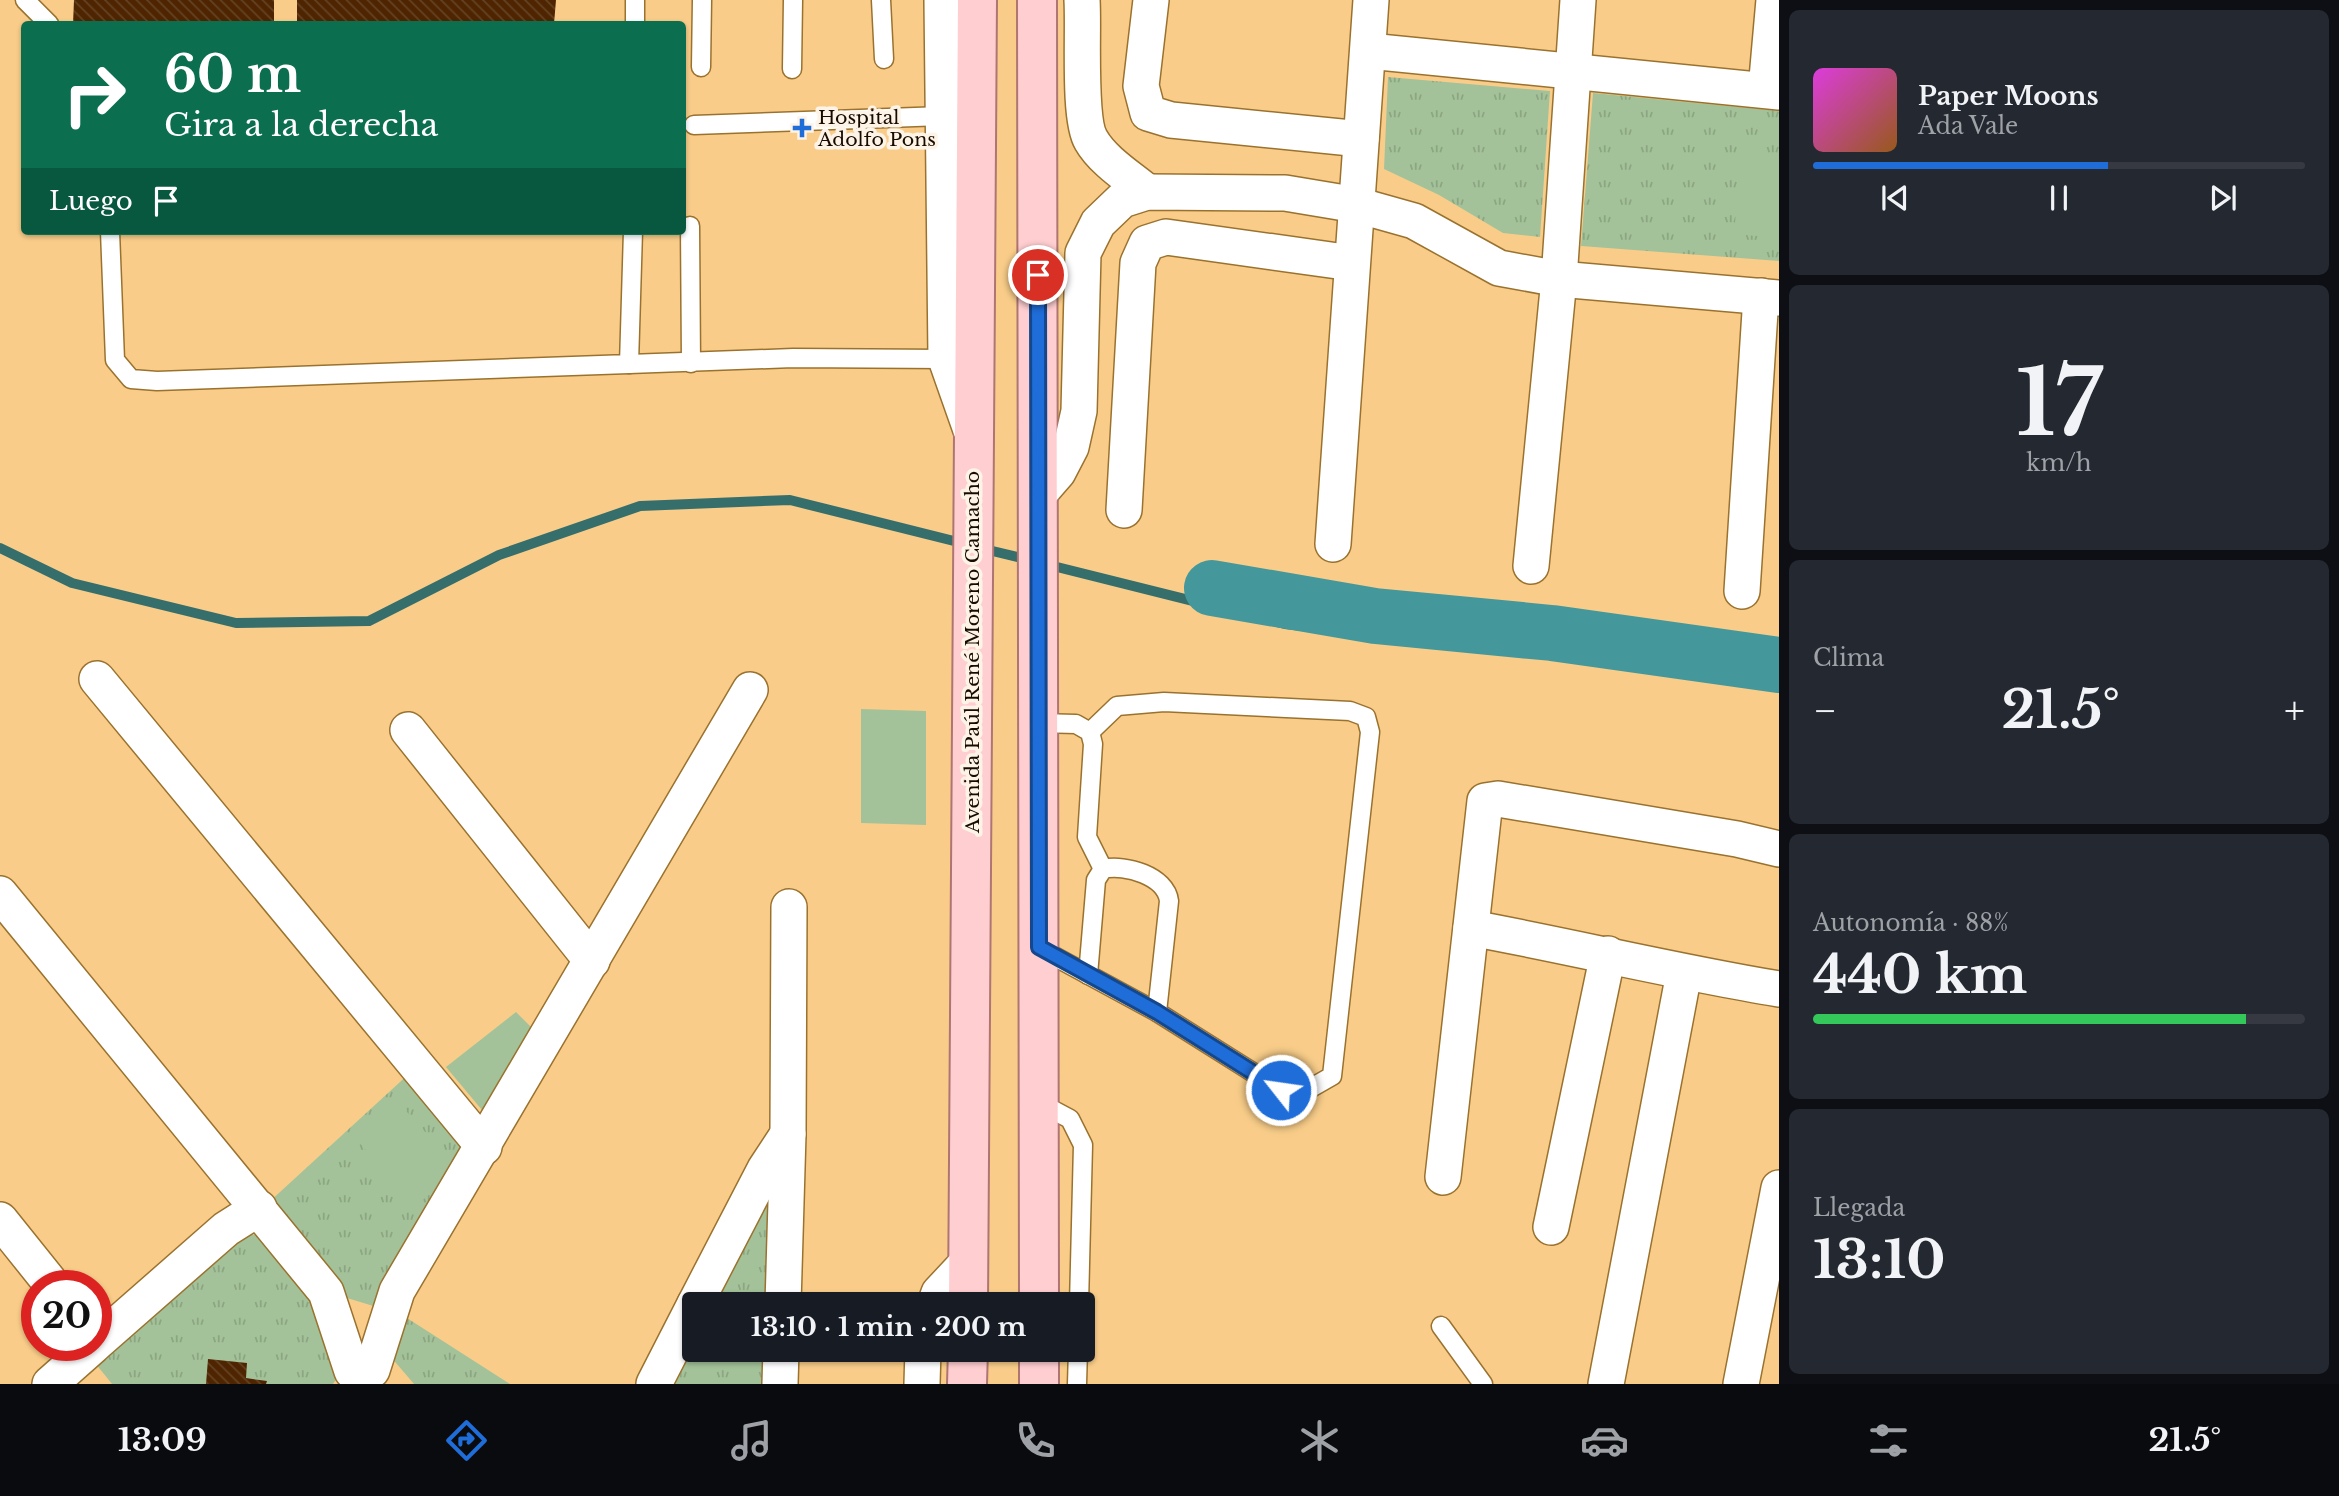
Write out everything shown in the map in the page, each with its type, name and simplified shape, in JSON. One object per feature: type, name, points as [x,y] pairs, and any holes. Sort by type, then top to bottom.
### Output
[{"type":"main road","name":"Avenida Paúl René Moreno Camacho","points":[[968,1292],[977,0]]},
{"type":"main road","points":[[1037,0],[1039,1292]]},
{"type":"main road","points":[[967,1384],[968,1362]]},
{"type":"main road","points":[[1039,1362],[1039,1384]]},
{"type":"street","points":[[942,0],[946,359],[973,436]]},
{"type":"street","points":[[1082,0],[1083,114],[1091,140],[1112,164],[1147,192]]},
{"type":"street","points":[[1151,0],[1141,86],[1148,113],[1171,120],[1361,139]]},
{"type":"street","points":[[1333,544],[1371,0]]},
{"type":"street","points":[[1531,566],[1559,279],[1578,0]]},
{"type":"street","points":[[1368,51],[1772,91],[1774,0]]},
{"type":"street","points":[[1038,495],[1063,464],[1071,447],[1079,411],[1083,253],[1098,223],[1122,201],[1147,192],[1285,193],[1357,205],[1414,221],[1499,268],[1559,279],[1770,297],[1742,591]]},
{"type":"street","points":[[1125,510],[1138,263],[1147,243],[1166,237],[1352,263]]},
{"type":"street","points":[[97,679],[484,1147]]},
{"type":"street","points":[[363,1377],[397,1291],[751,690]]},
{"type":"street","points":[[408,730],[592,961]]},
{"type":"street","points":[[1443,1177],[1485,801],[1498,799],[1737,839],[1779,849]]},
{"type":"street","points":[[0,894],[326,1292],[363,1377]]},
{"type":"street","points":[[783,1292],[788,1134],[789,907]]},
{"type":"street","points":[[1471,928],[1608,954],[1684,973],[1779,989]]},
{"type":"street","points":[[1551,1227],[1608,954]]},
{"type":"street","points":[[1606,1384],[1684,973]]},
{"type":"street","points":[[701,1292],[765,1168],[788,1134]]},
{"type":"street","points":[[1741,1384],[1779,1188]]},
{"type":"street","points":[[112,1329],[226,1229],[259,1208]]},
{"type":"street","points":[[0,1220],[40,1270]]},
{"type":"street","points":[[941,1292],[968,1262]]},
{"type":"street","points":[[654,1384],[682,1329]]},
{"type":"street","points":[[50,1384],[76,1361]]},
{"type":"street","points":[[780,1384],[781,1362]]},
{"type":"street","points":[[922,1384],[923,1362]]},
{"type":"lane","points":[[25,0],[46,21]]},
{"type":"lane","points":[[635,0],[635,21]]},
{"type":"lane","points":[[701,67],[702,0]]},
{"type":"lane","points":[[792,69],[793,0]]},
{"type":"lane","points":[[881,0],[884,59]]},
{"type":"lane","points":[[694,125],[943,116]]},
{"type":"lane","points":[[690,226],[691,363]]},
{"type":"lane","points":[[110,235],[115,360],[131,379],[157,381],[793,358],[946,359]]},
{"type":"lane","points":[[629,364],[632,235]]},
{"type":"lane","points":[[1039,947],[1157,1012],[1281,1090],[1311,1088],[1332,1076],[1370,732],[1366,717],[1350,712],[1164,702],[1117,706],[1090,732]]},
{"type":"lane","points":[[1038,723],[1076,724],[1090,732],[1093,744],[1087,836],[1103,869]]},
{"type":"lane","points":[[1088,975],[1096,880],[1103,869],[1115,866],[1160,881],[1168,891],[1157,1012]]},
{"type":"lane","points":[[1038,1102],[1070,1119],[1083,1144],[1079,1292]]},
{"type":"lane","points":[[1441,1326],[1483,1384]]},
{"type":"lane","points":[[1077,1384],[1078,1362]]},
{"type":"green space","points":[[1388,77],[1550,91],[1540,237],[1503,233],[1439,195],[1384,169]]},
{"type":"green space","points":[[1593,93],[1779,111],[1779,261],[1581,246]]},
{"type":"green space","points":[[1741,157],[1779,161],[1779,238],[1734,234]]},
{"type":"green space","points":[[861,709],[926,711],[926,825],[861,823]]},
{"type":"green space","points":[[516,1012],[537,1033],[487,1116],[446,1067]]},
{"type":"green space","points":[[412,1071],[480,1151],[380,1308],[337,1295],[268,1203]]},
{"type":"green space","points":[[397,1101],[458,1168],[414,1208],[354,1136]]},
{"type":"green space","points":[[773,1191],[769,1292],[722,1292]]},
{"type":"green space","points":[[272,1234],[318,1295],[344,1368],[333,1384],[112,1384],[93,1361],[112,1361],[112,1339],[229,1236]]},
{"type":"green space","points":[[396,1311],[510,1384],[414,1384],[384,1349]]},
{"type":"green space","points":[[686,1362],[768,1362],[767,1384],[675,1384]]},
{"type":"building","points":[[74,0],[274,0],[274,21],[73,21]]},
{"type":"building","points":[[297,0],[556,0],[554,21],[297,21]]},
{"type":"building","points":[[208,1359],[247,1363],[246,1378],[267,1381],[266,1384],[206,1384]]},
{"type":"waterway","points":[[0,548],[72,583],[236,623],[369,621],[499,555],[640,506],[790,500],[966,544]]},
{"type":"waterway","points":[[980,548],[1030,560]]},
{"type":"waterway","points":[[1045,564],[1285,624],[1779,680]]},
{"type":"waterway","points":[[1212,588],[1375,616],[1552,633],[1779,665]]},
{"type":"place","name":"Hospital Adolfo Pons","points":[[802,128]]},
{"type":"route","points":[[1038,275],[1039,947],[1157,1012],[1281,1090]]}]
